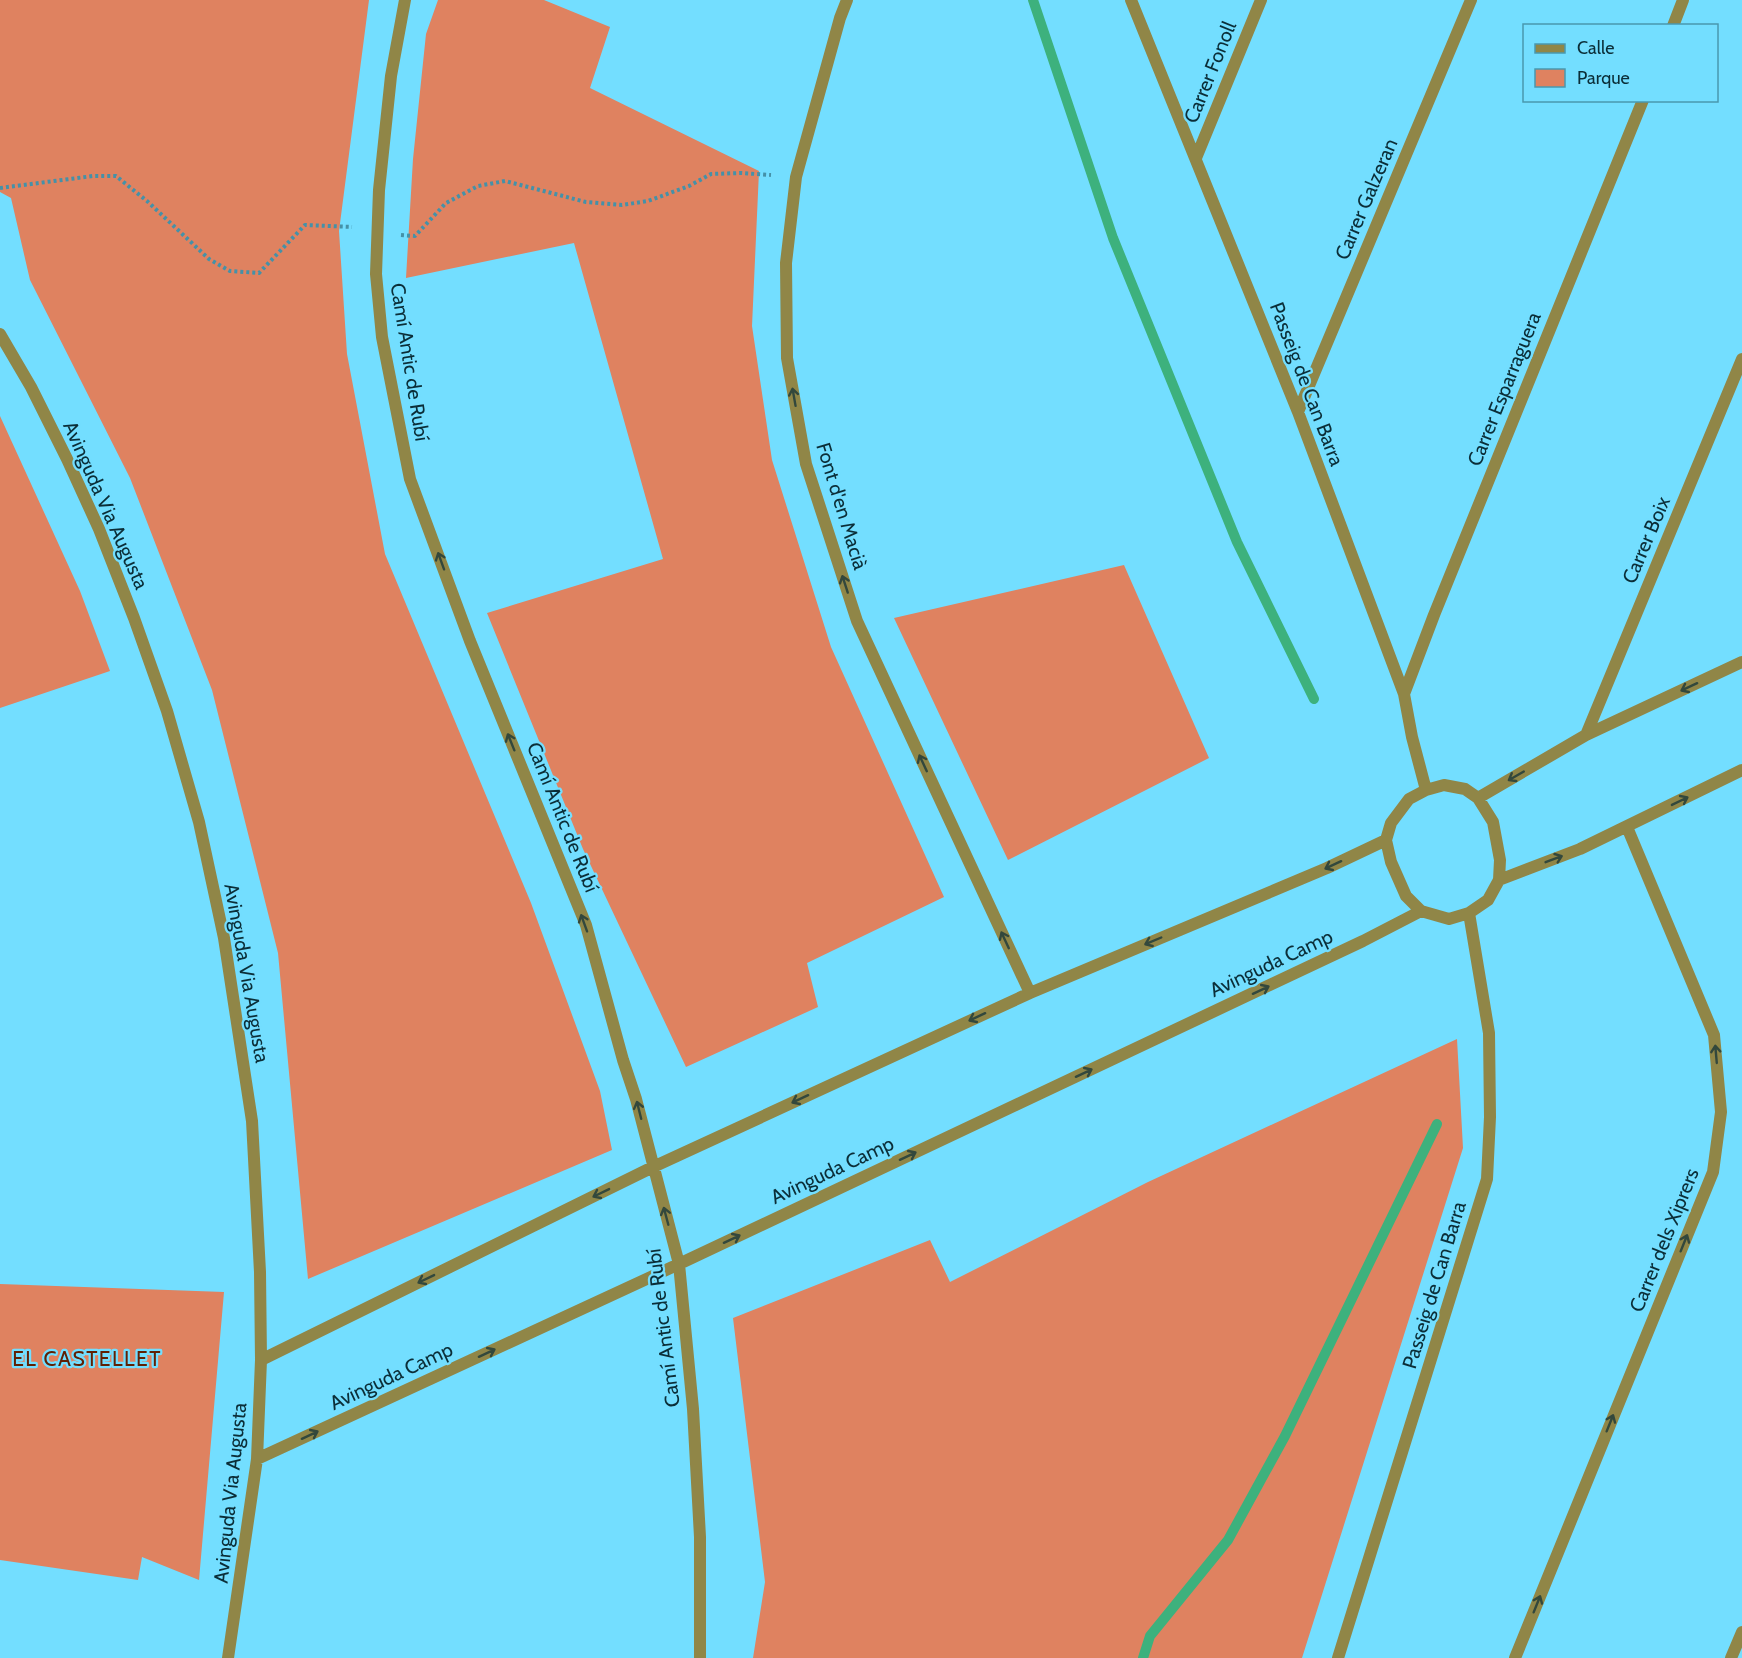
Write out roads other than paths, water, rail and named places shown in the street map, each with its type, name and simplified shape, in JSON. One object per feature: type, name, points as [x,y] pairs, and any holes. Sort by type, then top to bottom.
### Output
[{"type":"street","name":"Camí Antic de Rubí","points":[[405,0],[391,76],[378,190],[376,274],[382,337],[410,479],[470,641],[586,925],[636,1099],[679,1264],[693,1409],[700,1537],[700,1658]]},
{"type":"street","name":"Font d'en Macià","points":[[847,0],[796,177],[786,263],[787,358],[806,464],[858,621],[1030,993]]},
{"type":"street","name":"Passeig de Can Barra","points":[[1131,0],[1298,412],[1404,694],[1412,737],[1426,790]]},
{"type":"street","name":"Carrer Fonoll","points":[[1196,158],[1261,0]]},
{"type":"street","name":"Carrer Galzeran","points":[[1298,412],[1471,0]]},
{"type":"street","points":[[1674,24],[1683,0]]},
{"type":"street","name":"Carrer Esparraguera","points":[[1404,694],[1641,102]]},
{"type":"street","name":"Avinguda Via Augusta","points":[[0,334],[31,387],[99,529],[167,711],[199,822],[224,938],[252,1120],[260,1272],[261,1360],[257,1459],[228,1658]]},
{"type":"street","name":"Carrer Boix","points":[[1586,735],[1742,359]]},
{"type":"street","points":[[1478,798],[1586,735],[1742,662]]},
{"type":"street","points":[[1499,880],[1580,849],[1742,770]]},
{"type":"street","points":[[1444,785],[1465,789],[1478,798],[1493,822],[1500,860],[1499,880],[1488,900],[1469,913],[1449,919],[1421,911],[1406,896],[1390,862],[1386,840],[1391,823],[1409,799],[1426,790],[1444,785]]},
{"type":"street","name":"Carrer dels Xiprers","points":[[1515,1658],[1713,1172],[1721,1112],[1714,1035],[1627,827]]},
{"type":"street","points":[[261,1360],[653,1167],[1030,993],[1327,868],[1386,840]]},
{"type":"street","name":"Avinguda Camp","points":[[257,1459],[679,1264],[1353,946],[1421,911]]},
{"type":"street","name":"Passeig de Can Barra","points":[[1338,1658],[1487,1179],[1490,1117],[1489,1033],[1469,913]]},
{"type":"street","points":[[1731,1658],[1742,1632]]},
{"type":"waterway","points":[[1033,0],[1113,238],[1237,542],[1314,699]]},
{"type":"waterway","points":[[1143,1658],[1150,1636],[1228,1540],[1285,1436],[1437,1124]]},
{"type":"district","name":"EL CASTELLET","points":[[87,1359]]}]
